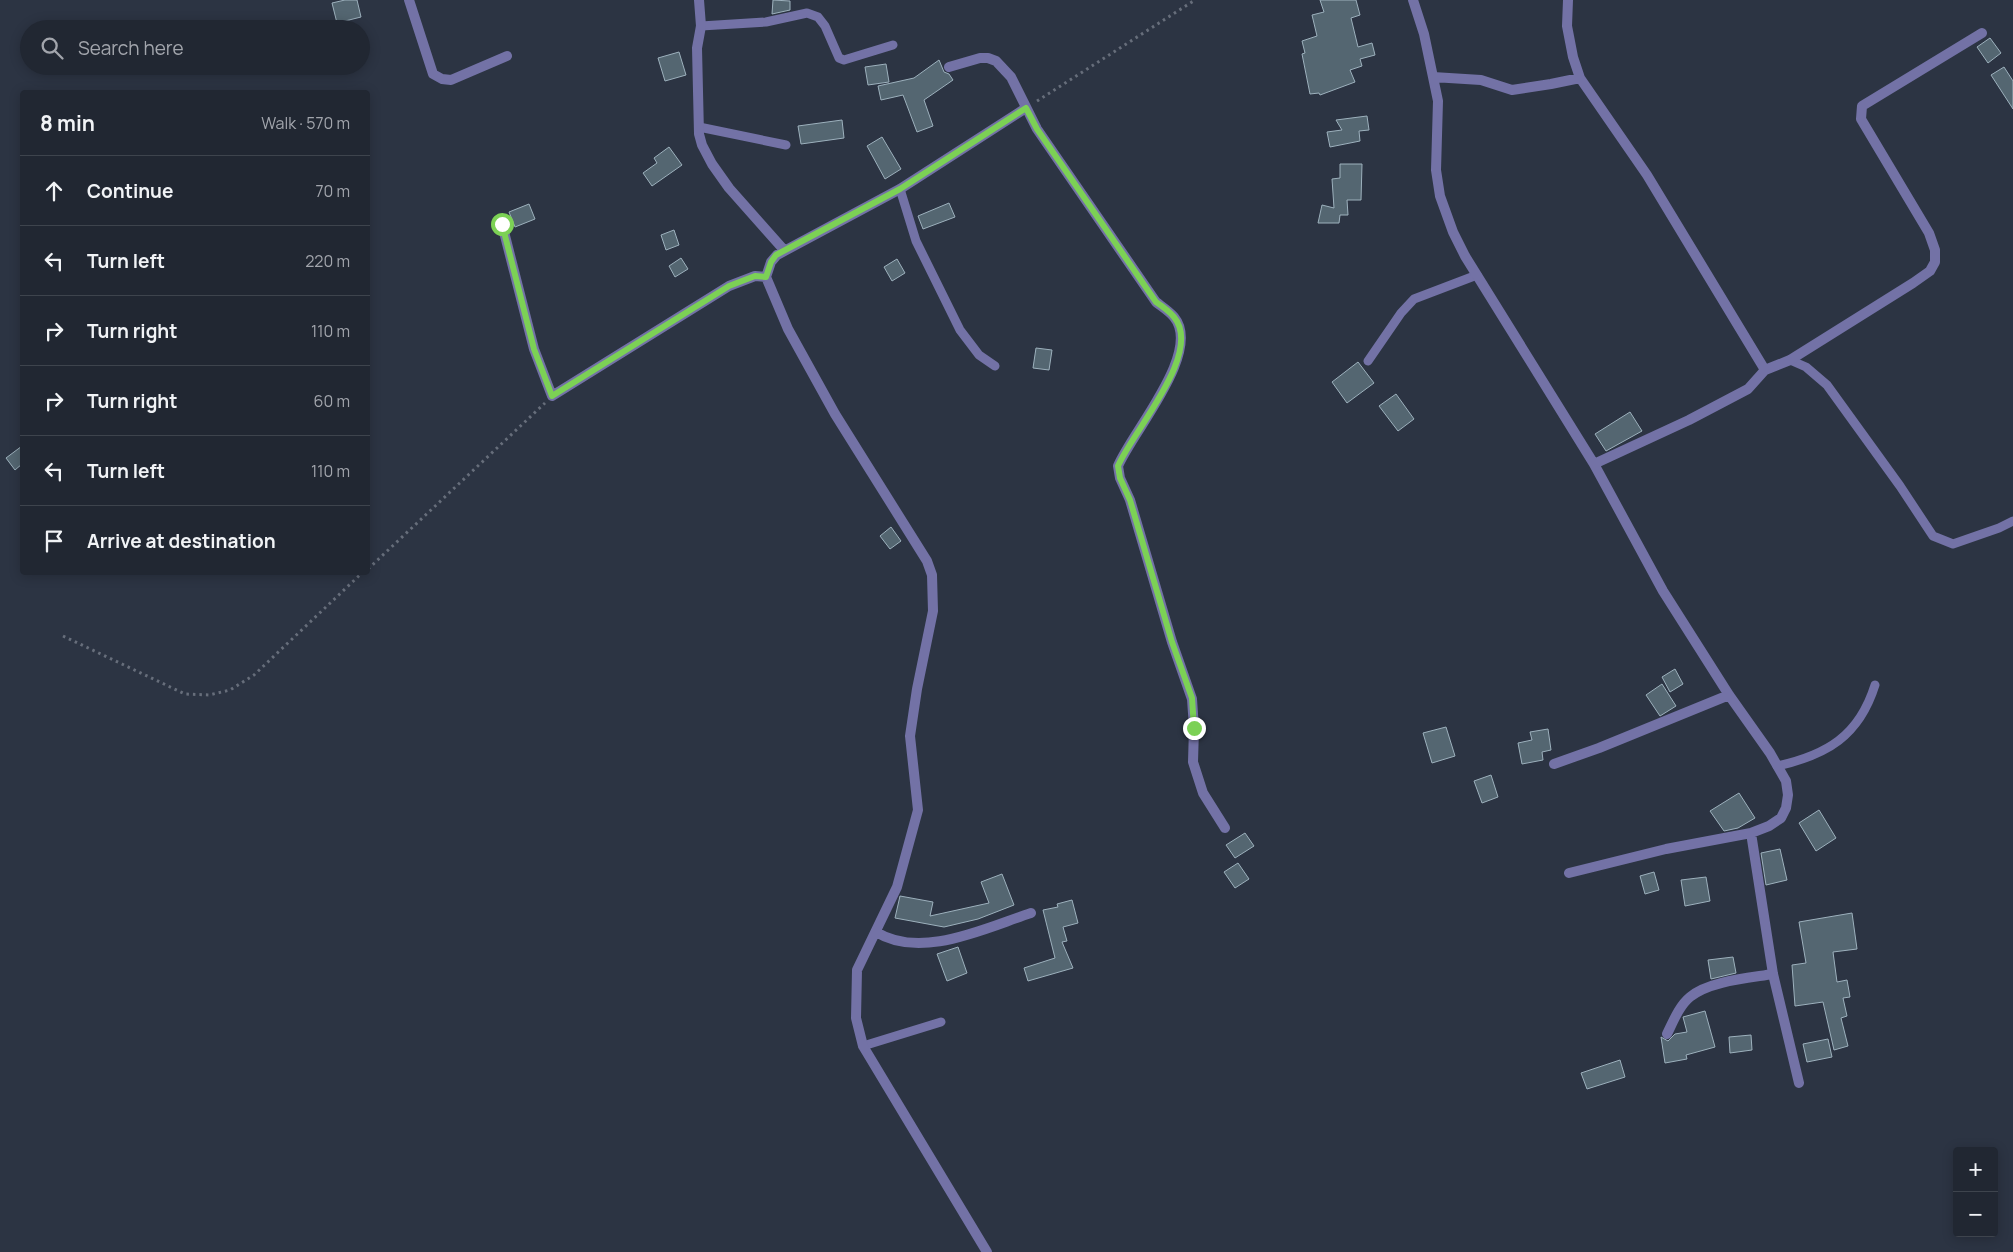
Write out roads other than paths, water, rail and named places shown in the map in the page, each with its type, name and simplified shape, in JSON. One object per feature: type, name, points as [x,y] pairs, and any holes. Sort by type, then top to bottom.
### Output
[{"type":"street","points":[[409,0],[433,74],[442,79],[452,80],[507,56]]},
{"type":"street","points":[[699,0],[701,26],[697,48],[699,134],[702,145],[712,164],[729,188],[784,250]]},
{"type":"street","points":[[1413,0],[1424,34],[1438,101],[1436,170],[1440,196],[1453,232],[1477,275],[1594,464],[1663,591],[1786,781],[1788,795],[1786,808],[1781,818],[1769,826],[1751,833],[1666,849],[1569,874]]},
{"type":"street","points":[[1568,0],[1567,26],[1572,58],[1580,78],[1646,175],[1765,370]]},
{"type":"street","points":[[1594,464],[1689,420],[1748,389],[1765,370],[1790,360],[1888,300],[1930,271],[1936,262],[1935,250],[1929,233],[1861,119],[1862,106],[1982,33]]},
{"type":"street","points":[[949,66],[980,58],[988,58],[996,61],[1011,77],[1037,129],[1156,302],[1174,317],[1180,330],[1182,342],[1180,355],[1118,466],[1120,478],[1130,500],[1172,642],[1192,698],[1194,728],[1193,762],[1202,793],[1225,828]]},
{"type":"street","points":[[1433,77],[1481,80],[1512,90],[1580,78]]},
{"type":"street","points":[[987,1252],[863,1046],[856,1018],[857,970],[896,887],[910,845],[918,810],[910,736],[917,688],[933,611],[932,575],[927,561],[835,414],[788,329],[766,277],[771,262],[776,255],[900,189],[1026,108]]},
{"type":"street","points":[[502,224],[534,349],[552,396],[729,286],[755,276],[766,277]]},
{"type":"street","points":[[1554,764],[1600,748],[1729,695]]},
{"type":"street","points":[[1751,833],[1773,974],[1799,1083]]},
{"type":"street","points":[[876,932],[888,939],[906,943],[937,943],[1031,913]]},
{"type":"street","points":[[1667,1034],[1689,997],[1707,987],[1773,974]]},
{"type":"lane","points":[[701,26],[766,22],[807,13],[818,17],[830,34],[839,58],[844,60],[893,45]]},
{"type":"lane","points":[[699,127],[786,144]]},
{"type":"lane","points":[[900,189],[916,241],[960,330],[979,355],[995,366]]},
{"type":"lane","points":[[1368,361],[1401,313],[1414,299],[1477,275]]},
{"type":"lane","points":[[1790,360],[1806,367],[1827,385],[1900,486],[1933,536],[1954,544],[2013,521]]},
{"type":"lane","points":[[1777,766],[1803,760],[1828,748],[1853,728],[1869,706],[1875,685]]},
{"type":"lane","points":[[863,1046],[941,1022]]}]
